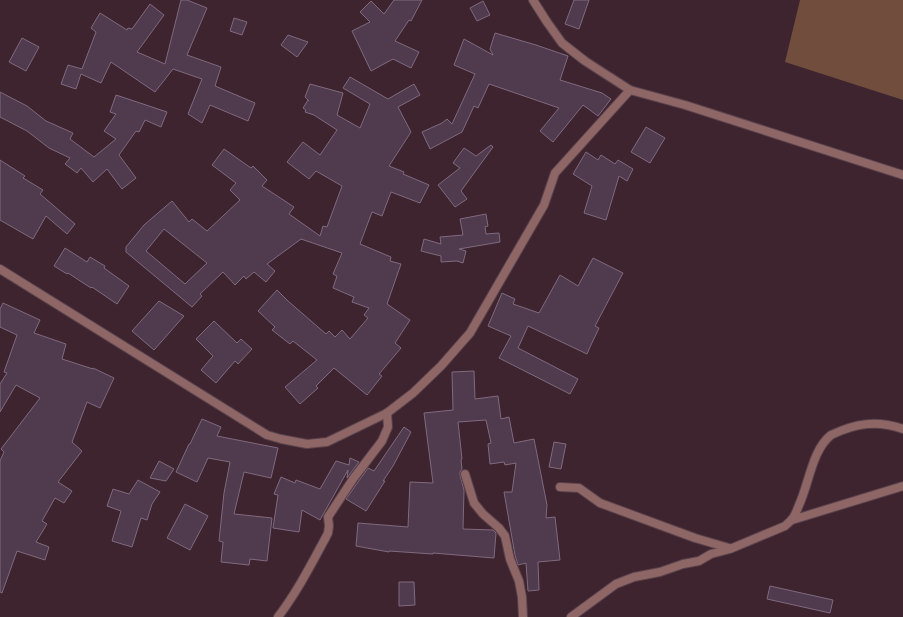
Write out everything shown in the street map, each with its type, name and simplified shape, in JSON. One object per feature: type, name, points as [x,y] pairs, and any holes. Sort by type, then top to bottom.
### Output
[{"type":"street","points":[[534,0],[562,43],[585,62],[630,90],[685,105],[903,175]]},
{"type":"street","points":[[0,269],[267,435],[307,444],[327,442],[387,413],[413,393],[470,334],[544,205],[555,173],[630,90]]},
{"type":"street","points":[[278,617],[300,584],[328,533],[328,517],[382,441],[388,427],[387,413]]},
{"type":"street","points":[[792,520],[803,497],[817,453],[827,438],[836,432],[864,424],[876,423],[892,425],[903,429]]},
{"type":"street","points":[[465,474],[474,503],[505,536],[510,559],[519,581],[522,597],[523,617]]},
{"type":"street","points":[[571,617],[616,584],[634,577],[660,572],[683,564],[699,561],[711,554],[730,549],[785,526],[792,520],[903,486]]},
{"type":"street","points":[[560,487],[579,488],[600,503],[695,538],[730,549]]},
{"type":"shaded area","points":[[800,0],[903,0],[903,100],[785,62]]},
{"type":"building","points":[[181,0],[187,0],[207,8],[187,55],[221,67],[215,86],[255,103],[248,121],[210,105],[202,123],[188,114],[202,79],[173,69],[155,92],[111,62],[101,83],[81,74],[76,89],[61,84],[68,65],[82,69],[96,32],[91,28],[100,13],[127,30],[128,28],[132,29],[150,4],[164,15],[137,52],[165,64]]},
{"type":"building","points":[[394,0],[422,0],[411,21],[409,20],[395,41],[419,52],[411,68],[393,59],[371,71],[352,31],[370,22],[360,12],[371,1],[384,14]]},
{"type":"building","points":[[574,0],[589,0],[579,29],[565,24]]},
{"type":"building","points":[[483,1],[490,15],[477,21],[470,8]]},
{"type":"building","points":[[234,18],[247,22],[242,35],[230,31]]},
{"type":"building","points":[[495,33],[568,56],[560,80],[602,93],[611,99],[598,116],[583,105],[553,142],[540,131],[559,108],[489,84],[478,108],[474,106],[462,132],[430,149],[422,132],[442,123],[447,119],[452,124],[475,74],[454,65],[464,39],[493,55],[490,49]]},
{"type":"building","points":[[288,35],[308,42],[297,57],[281,45]]},
{"type":"building","points":[[22,38],[39,47],[26,71],[9,62]]},
{"type":"building","points":[[350,77],[388,99],[414,84],[420,95],[398,107],[411,132],[389,166],[404,172],[403,174],[429,185],[420,203],[391,192],[382,216],[372,212],[360,244],[391,257],[390,261],[401,264],[387,304],[410,320],[395,343],[401,348],[379,374],[382,376],[367,395],[334,368],[316,386],[318,388],[300,404],[285,387],[317,360],[293,341],[290,344],[272,330],[275,327],[258,311],[277,290],[326,334],[329,331],[335,337],[342,330],[350,339],[368,318],[364,315],[369,308],[352,302],[354,297],[333,288],[337,276],[333,274],[342,253],[301,239],[267,264],[275,271],[266,282],[254,272],[246,279],[244,276],[235,285],[223,272],[200,294],[202,296],[192,307],[126,252],[126,247],[144,225],[172,201],[189,222],[192,219],[207,231],[240,200],[230,190],[236,183],[212,165],[224,149],[251,168],[253,166],[267,180],[262,186],[294,207],[289,214],[320,236],[323,226],[327,227],[342,186],[316,171],[309,179],[287,162],[303,142],[320,155],[337,130],[314,115],[305,112],[306,110],[303,108],[308,100],[305,97],[310,84],[343,93],[337,115],[360,128],[370,104],[343,88]],"holes":[[[164,229],[207,263],[185,284],[146,251]]]},
{"type":"building","points":[[0,92],[27,106],[46,121],[73,133],[70,139],[94,157],[116,139],[104,131],[116,114],[110,112],[116,95],[167,112],[161,127],[145,120],[139,132],[136,131],[119,155],[136,178],[122,189],[107,169],[93,182],[81,168],[77,173],[65,164],[70,158],[49,148],[27,131],[0,117]]},
{"type":"building","points":[[646,127],[665,138],[650,163],[631,152]]},
{"type":"building","points":[[491,145],[493,147],[461,191],[467,199],[455,207],[438,185],[460,168],[453,163],[464,148],[476,156]]},
{"type":"building","points":[[586,152],[598,160],[601,155],[615,164],[618,160],[633,169],[627,181],[619,176],[606,220],[584,213],[592,186],[573,174]]},
{"type":"building","points":[[0,160],[25,176],[23,178],[43,190],[40,194],[75,224],[67,234],[46,216],[33,239],[0,220]]},
{"type":"building","points":[[486,214],[488,226],[485,227],[486,234],[499,233],[500,242],[459,249],[466,251],[463,263],[457,261],[441,262],[441,256],[421,251],[424,239],[441,244],[440,237],[463,235],[460,219]]},
{"type":"building","points":[[65,248],[87,262],[90,257],[105,266],[104,268],[129,286],[117,304],[92,287],[91,288],[54,266]]},
{"type":"building","points":[[593,258],[623,273],[595,326],[599,328],[587,354],[528,326],[518,348],[578,379],[570,394],[499,358],[511,336],[488,326],[502,293],[515,299],[513,304],[539,313],[560,275],[578,286]]},
{"type":"building","points":[[159,301],[184,316],[154,350],[132,331]]},
{"type":"building","points":[[3,303],[40,320],[34,333],[66,344],[62,359],[93,368],[114,378],[100,408],[87,402],[72,442],[82,451],[58,482],[72,491],[64,503],[55,498],[42,521],[47,524],[36,542],[49,547],[45,560],[17,551],[2,593],[0,592],[0,461],[4,452],[1,449],[40,398],[16,385],[0,412],[0,384],[7,373],[4,372],[17,335],[0,327],[0,309]]},
{"type":"building","points":[[214,321],[237,343],[241,339],[252,349],[238,364],[235,361],[216,383],[201,370],[213,356],[196,339]]},
{"type":"building","points":[[474,371],[475,399],[498,396],[501,419],[509,417],[514,443],[534,439],[547,505],[546,518],[555,517],[560,560],[538,562],[539,590],[528,591],[526,563],[518,565],[515,555],[504,492],[512,492],[516,463],[505,465],[504,462],[490,464],[488,444],[491,443],[486,420],[458,422],[462,459],[462,469],[460,475],[464,490],[463,529],[493,530],[496,533],[494,558],[433,553],[389,552],[356,546],[358,523],[408,527],[410,482],[433,483],[424,413],[453,410],[452,372]]},
{"type":"building","points":[[202,419],[221,427],[217,436],[278,448],[271,478],[244,472],[234,514],[272,518],[267,561],[250,559],[249,565],[221,562],[223,542],[219,541],[224,493],[230,462],[208,458],[197,482],[176,472]]},
{"type":"building","points":[[404,427],[411,432],[393,466],[383,481],[385,481],[366,511],[346,499],[368,468],[374,471]]},
{"type":"building","points":[[554,442],[566,444],[561,469],[549,467]]},
{"type":"building","points":[[350,458],[359,462],[347,478],[348,470],[320,520],[302,510],[299,532],[273,528],[278,495],[274,494],[281,477],[295,483],[296,480],[320,489],[336,461],[349,465]]},
{"type":"building","points":[[159,461],[174,469],[166,481],[150,478]]},
{"type":"building","points":[[138,480],[160,492],[152,504],[147,520],[141,518],[132,547],[112,541],[121,511],[107,506],[113,489],[129,494]]},
{"type":"building","points":[[185,504],[208,516],[190,550],[167,538]]},
{"type":"building","points":[[399,582],[414,582],[415,605],[399,606]]},
{"type":"building","points":[[770,586],[833,600],[830,613],[767,599]]}]
